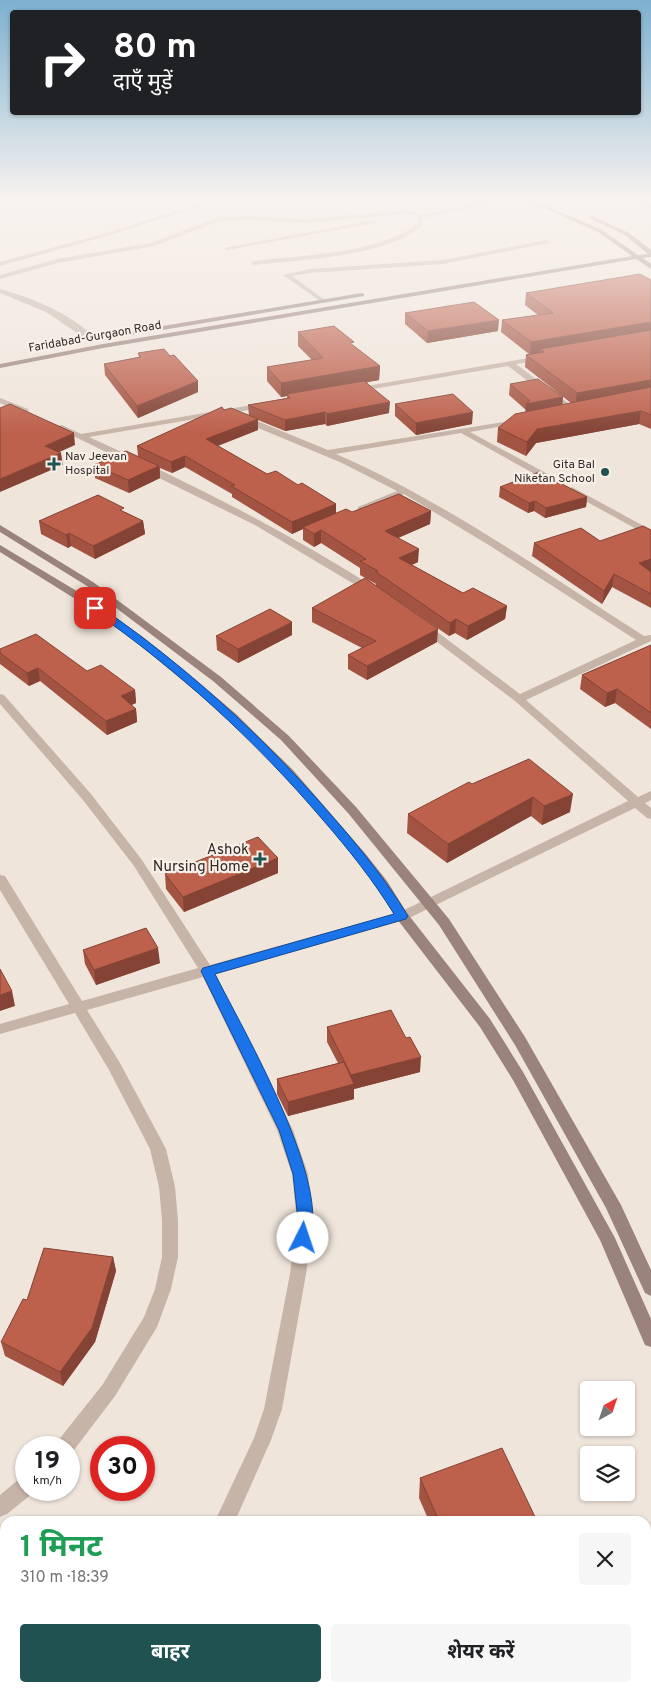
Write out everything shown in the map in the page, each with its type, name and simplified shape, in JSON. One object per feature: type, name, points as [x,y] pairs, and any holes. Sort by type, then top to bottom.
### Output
[{"type":"main road","name":"Faridabad-Gurgaon Road","points":[[82,341],[489,277]]},
{"type":"main road","name":"Faridabad-Gurgaon Road","points":[[0,366],[103,346],[524,277]]},
{"type":"main road","name":"Faridabad-Gurgaon Road","points":[[0,358],[55,347]]},
{"type":"main road","points":[[0,528],[98,590],[161,636],[260,715],[285,738],[352,810],[430,904],[520,1041],[586,1154],[613,1205],[651,1288]]},
{"type":"main road","points":[[0,548],[81,598],[139,639],[232,716],[289,773],[382,884],[402,916],[485,1023],[518,1076],[607,1238],[651,1339]]},
{"type":"street","points":[[287,277],[323,302]]},
{"type":"street","points":[[0,291],[22,298],[62,316],[92,339]]},
{"type":"street","points":[[342,392],[547,357]]},
{"type":"street","points":[[509,363],[568,412],[582,410]]},
{"type":"street","points":[[0,400],[36,416]]},
{"type":"street","points":[[81,437],[274,404]]},
{"type":"street","points":[[226,412],[327,453],[404,491],[470,528],[647,639]]},
{"type":"street","points":[[327,453],[464,432],[527,420]]},
{"type":"street","points":[[54,424],[214,498],[294,538],[381,597]]},
{"type":"street","points":[[464,432],[651,534]]},
{"type":"street","points":[[351,513],[404,491]]},
{"type":"street","points":[[419,623],[520,699],[651,815]]},
{"type":"street","points":[[520,699],[647,639]]},
{"type":"street","points":[[0,697],[87,797],[138,863],[207,971],[286,1130],[300,1174],[306,1220],[298,1274],[272,1409],[262,1440],[227,1516]]},
{"type":"street","points":[[0,1029],[402,916],[651,795]]},
{"type":"street","points":[[0,879],[115,1067],[158,1149],[167,1187],[170,1220],[170,1256],[163,1288],[151,1321],[109,1390],[73,1436]]},
{"type":"street","points":[[0,1507],[15,1495]]},
{"type":"building","points":[[622,277],[645,277],[651,280],[651,322],[531,342],[502,320],[553,313],[526,293]]},
{"type":"building","points":[[474,302],[499,320],[428,331],[405,313]]},
{"type":"building","points":[[334,326],[354,342],[350,343],[380,366],[281,383],[267,367],[323,358],[298,332]]},
{"type":"building","points":[[651,330],[651,380],[577,393],[526,355],[544,352],[540,349]]},
{"type":"building","points":[[164,349],[170,356],[174,355],[198,381],[137,406],[104,364],[141,357],[138,353]]},
{"type":"building","points":[[538,379],[563,397],[526,404],[530,401],[510,384]]},
{"type":"building","points":[[364,381],[390,402],[285,420],[248,405],[290,398],[287,394]]},
{"type":"building","points":[[651,387],[651,415],[641,411],[537,429],[527,442],[498,428],[515,414]]},
{"type":"building","points":[[453,394],[473,412],[416,423],[395,404]]},
{"type":"building","points":[[10,404],[74,433],[45,446],[61,453],[0,479],[0,408]]},
{"type":"building","points":[[222,407],[224,410],[231,408],[258,419],[206,439],[267,474],[276,471],[298,485],[302,483],[336,504],[292,522],[231,486],[235,485],[185,456],[171,462],[137,446]]},
{"type":"building","points":[[126,451],[159,466],[128,480],[94,465]]},
{"type":"building","points":[[539,472],[587,497],[546,508],[535,501],[529,503],[500,487]]},
{"type":"building","points":[[399,494],[431,511],[385,531],[419,549],[399,558],[463,593],[473,588],[507,606],[468,626],[456,619],[450,623],[376,572],[378,571],[360,561],[366,559],[321,530],[314,534],[303,527],[346,509],[352,512]]},
{"type":"building","points":[[98,495],[124,508],[120,510],[143,521],[93,546],[69,533],[66,535],[39,521]]},
{"type":"building","points":[[643,526],[651,530],[651,559],[639,563],[651,572],[651,594],[614,574],[604,591],[534,543],[581,528],[600,541]]},
{"type":"building","points":[[365,578],[438,629],[367,666],[348,655],[376,641],[312,608]]},
{"type":"building","points":[[270,609],[292,622],[238,649],[216,636]]},
{"type":"building","points":[[36,634],[87,671],[101,665],[135,690],[121,696],[136,709],[106,721],[38,668],[27,673],[0,653],[0,649]]},
{"type":"building","points":[[651,645],[651,713],[617,689],[607,693],[582,675]]},
{"type":"building","points":[[529,759],[573,794],[544,806],[533,797],[448,844],[408,814],[469,782],[472,784]]},
{"type":"building","points":[[258,837],[278,858],[183,897],[165,874]]},
{"type":"building","points":[[146,928],[158,948],[94,970],[83,950]]},
{"type":"building","points":[[0,969],[12,991],[0,995]]},
{"type":"building","points":[[391,1010],[406,1038],[410,1037],[421,1057],[351,1075],[327,1027]]},
{"type":"building","points":[[344,1062],[354,1084],[288,1102],[277,1079]]},
{"type":"building","points":[[44,1248],[113,1257],[92,1328],[60,1372],[1,1342],[23,1299],[27,1300]]},
{"type":"building","points":[[502,1448],[535,1516],[437,1516],[420,1478]]},
{"type":"place","name":"Nav Jeevan Hospital","points":[[54,464]]},
{"type":"place","name":"Gita Bal Niketan School","points":[[605,472]]},
{"type":"place","name":"Ashok Nursing Home","points":[[260,859]]},
{"type":"route","points":[[95,608],[139,639],[232,716],[289,773],[360,855],[382,884],[402,916],[207,971],[286,1130],[300,1174],[306,1220],[303,1238]]}]
